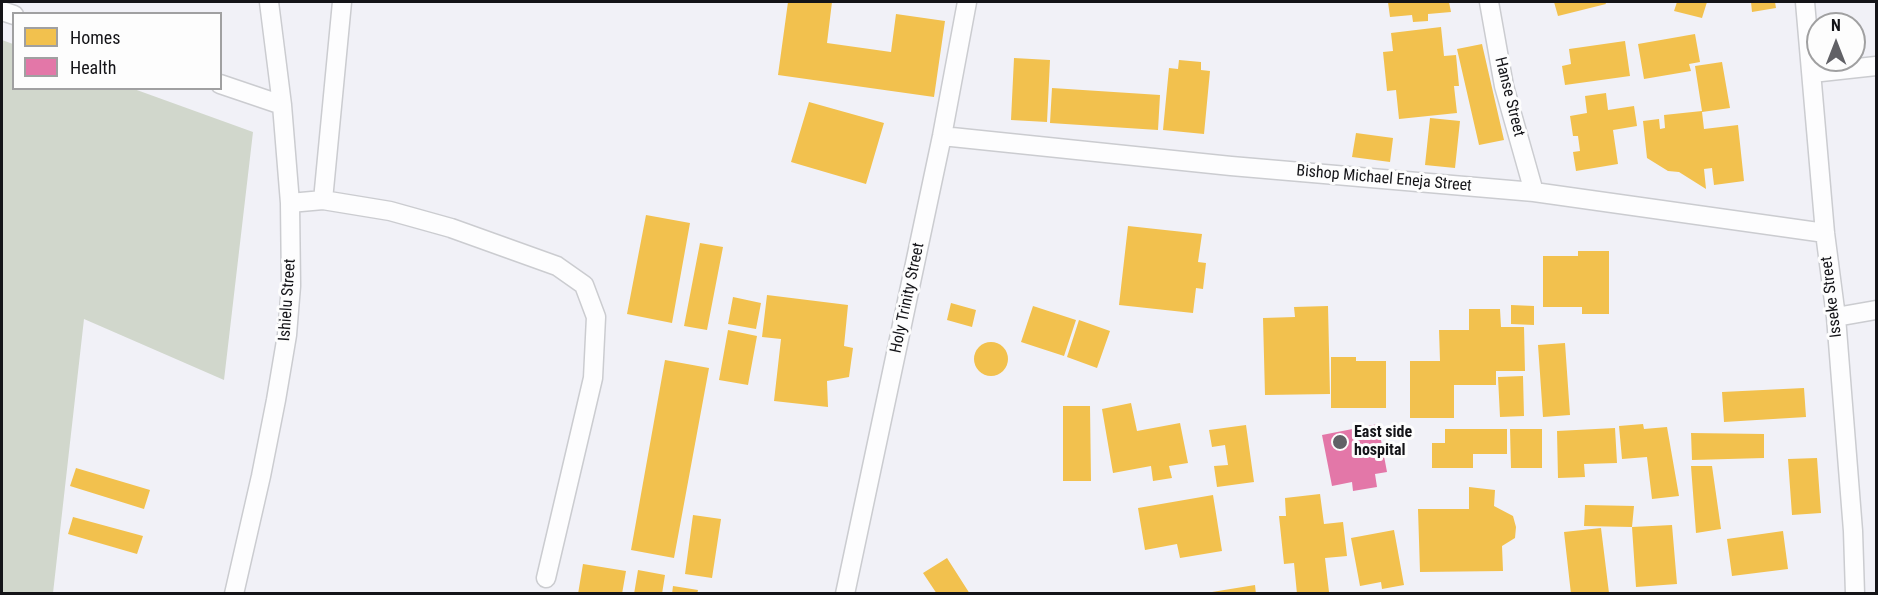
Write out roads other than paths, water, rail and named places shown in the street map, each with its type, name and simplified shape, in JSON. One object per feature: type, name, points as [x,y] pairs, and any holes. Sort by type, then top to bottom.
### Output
[{"type":"street","name":"Ishielu Street","points":[[234,594],[261,476],[287,335],[291,286],[290,203],[282,105],[269,2]]},
{"type":"street","points":[[323,200],[342,2]]},
{"type":"street","name":"Holy Trinity Street","points":[[845,594],[942,136],[967,2]]},
{"type":"street","name":"Hanse Street","points":[[1489,2],[1504,86],[1534,192]]},
{"type":"street","name":"Isseke Street","points":[[1805,2],[1825,233],[1836,317],[1853,531],[1855,594]]},
{"type":"street","points":[[1812,73],[1876,66]]},
{"type":"street","points":[[222,85],[282,105]]},
{"type":"street","name":"Bishop Michael Eneja Street","points":[[942,136],[1231,166],[1534,192],[1825,233]]},
{"type":"street","points":[[290,203],[323,200],[390,211],[452,228],[557,266],[584,285],[596,317],[593,378],[546,578]]},
{"type":"street","points":[[1836,317],[1876,310]]},
{"type":"place","name":"East side hospital","points":[[1340,442]]}]
